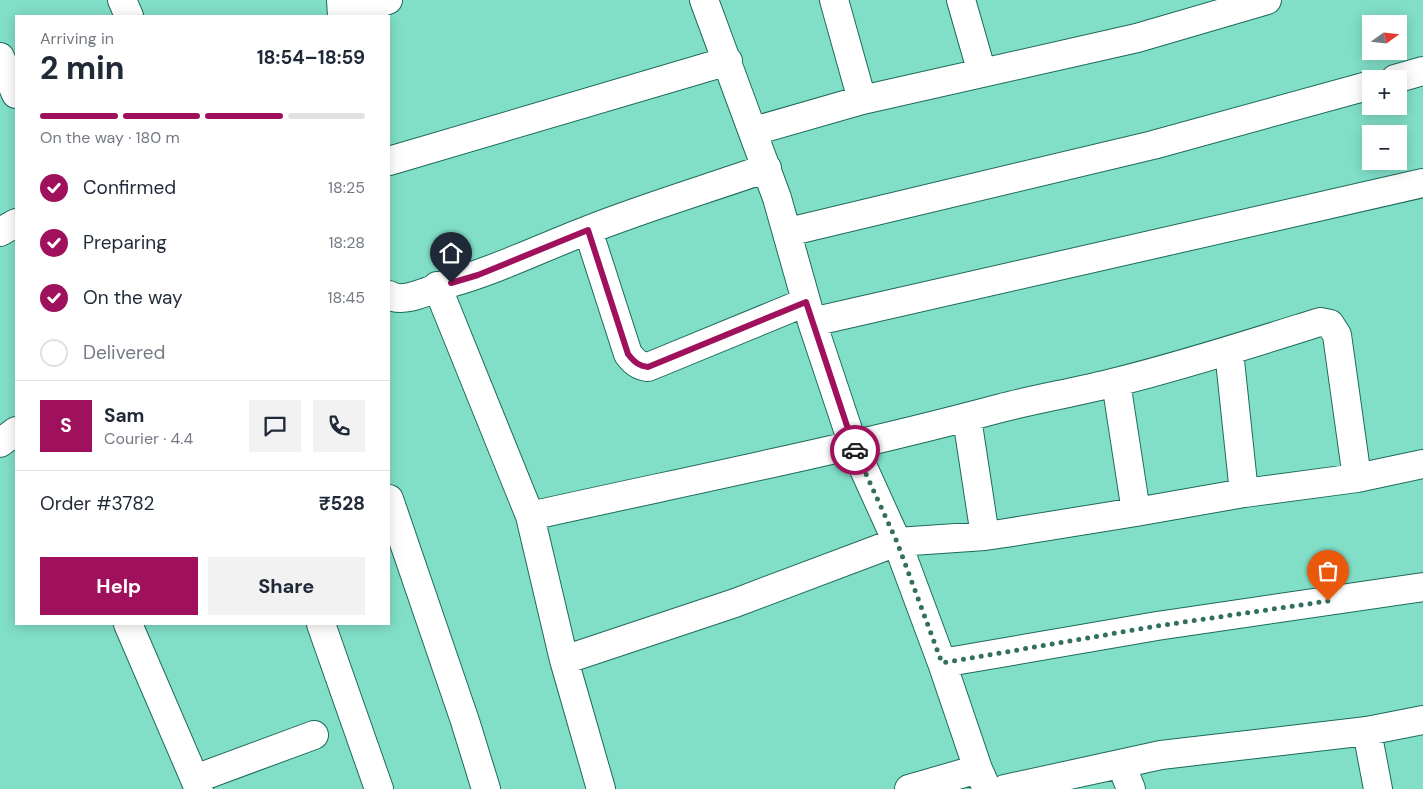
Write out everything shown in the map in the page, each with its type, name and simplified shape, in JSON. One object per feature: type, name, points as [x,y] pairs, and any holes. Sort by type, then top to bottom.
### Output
[{"type":"street","points":[[122,0],[128,15]]},
{"type":"street","points":[[341,0],[343,15]]},
{"type":"street","points":[[346,15],[388,0]]},
{"type":"street","points":[[704,0],[767,168],[788,232],[809,312],[853,445],[897,542],[942,663],[982,779],[909,789]]},
{"type":"street","points":[[834,0],[862,100]]},
{"type":"street","points":[[961,0],[982,73]]},
{"type":"street","points":[[754,131],[862,100],[1137,38],[1205,9],[1267,0]]},
{"type":"street","points":[[0,57],[15,92]]},
{"type":"street","points":[[390,161],[728,61]]},
{"type":"street","points":[[1407,76],[1423,71]]},
{"type":"street","points":[[788,232],[1153,145],[1362,87]]},
{"type":"street","points":[[0,103],[15,95]]},
{"type":"street","points":[[390,296],[404,299],[437,286],[478,275],[588,230],[767,168]]},
{"type":"street","points":[[588,230],[628,354],[640,366],[648,367],[809,312],[1423,183]]},
{"type":"street","points":[[0,232],[15,224]]},
{"type":"street","points":[[437,286],[530,516],[564,660],[601,789]]},
{"type":"street","points":[[530,516],[853,445],[946,421],[967,418],[1001,408],[1116,382],[1229,351],[1320,322],[1330,324],[1337,335],[1357,478]]},
{"type":"street","points":[[1229,351],[1244,493]]},
{"type":"street","points":[[1116,382],[1136,512]]},
{"type":"street","points":[[967,418],[985,536]]},
{"type":"street","points":[[0,443],[15,432]]},
{"type":"street","points":[[564,660],[735,603],[897,542],[985,536],[1244,493],[1357,478],[1423,464]]},
{"type":"street","points":[[390,502],[462,712],[486,789]]},
{"type":"street","points":[[942,663],[1157,626],[1423,587]]},
{"type":"street","points":[[128,625],[197,784],[314,735]]},
{"type":"street","points":[[321,625],[379,789]]},
{"type":"street","points":[[1005,789],[1161,755],[1367,731],[1423,720]]},
{"type":"street","points":[[1367,731],[1378,789]]},
{"type":"street","points":[[1121,764],[1131,789]]},
{"type":"way so far","points":[[855,450],[897,542],[942,663],[1157,626],[1328,601]]},
{"type":"route","points":[[451,283],[478,275],[588,230],[628,354],[640,366],[648,367],[806,302],[855,450]]}]
